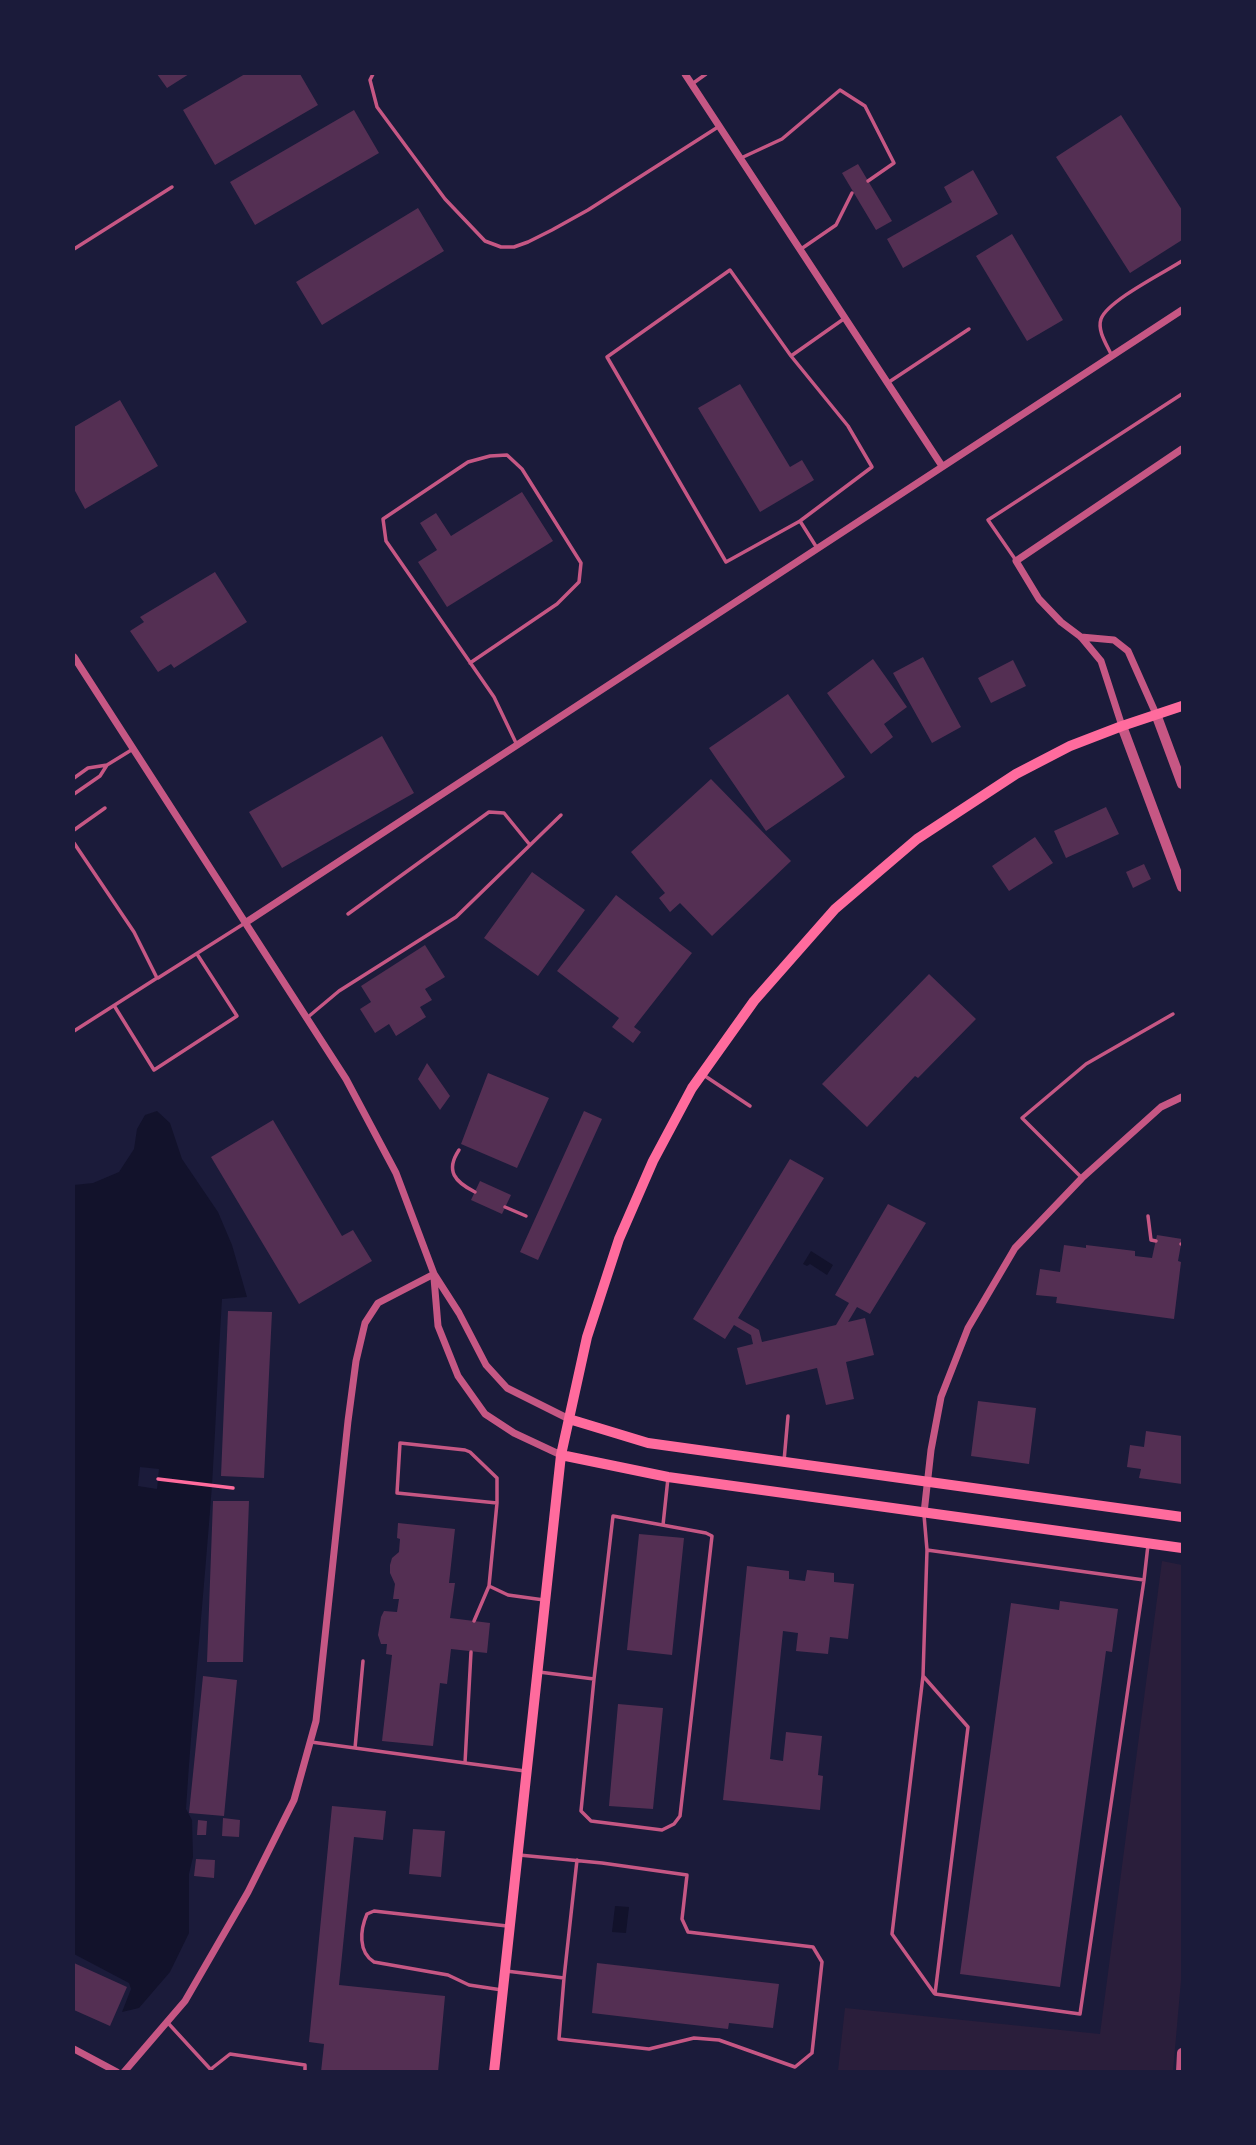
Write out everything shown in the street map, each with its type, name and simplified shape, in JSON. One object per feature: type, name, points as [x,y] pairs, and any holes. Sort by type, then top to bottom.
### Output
[{"type":"main road","points":[[494,2071],[561,1455],[587,1337],[620,1239],[653,1161],[692,1088],[754,1000],[835,909],[917,839],[1016,774],[1070,747],[1182,706]]},
{"type":"main road","points":[[569,1419],[648,1443],[1182,1517]]},
{"type":"main road","points":[[561,1455],[668,1477],[1182,1548]]},
{"type":"street","points":[[685,74],[942,466]]},
{"type":"street","points":[[245,923],[1182,310]]},
{"type":"street","points":[[1182,449],[1016,561],[1039,599],[1060,622],[1082,637],[1101,661],[1122,726],[1182,887]]},
{"type":"street","points":[[1082,637],[1114,640],[1128,650],[1182,784]]},
{"type":"street","points":[[74,657],[346,1079],[396,1173],[434,1274],[486,1365],[507,1388],[569,1419]]},
{"type":"street","points":[[924,1513],[934,1429],[941,1397],[968,1328],[1015,1248],[1083,1178],[1161,1107],[1182,1097]]},
{"type":"street","points":[[434,1274],[438,1326],[458,1376],[465,1386],[485,1414],[514,1433],[561,1455]]},
{"type":"street","points":[[124,2071],[185,2001],[248,1892],[294,1801],[316,1721],[356,1360],[365,1323],[378,1303],[434,1274]]},
{"type":"street","points":[[74,2049],[117,2071]]},
{"type":"street","points":[[1181,2071],[1182,2053]]},
{"type":"lane","points":[[373,74],[370,80],[372,93],[385,118],[459,215],[485,241],[501,247],[514,247],[552,230],[719,126]]},
{"type":"lane","points":[[692,84],[706,74]]},
{"type":"lane","points":[[741,158],[782,139],[840,90],[865,106],[894,163],[868,181]]},
{"type":"lane","points":[[74,249],[172,187]]},
{"type":"lane","points":[[800,250],[836,225],[852,193]]},
{"type":"lane","points":[[1112,356],[1100,330],[1100,320],[1108,306],[1182,261]]},
{"type":"lane","points":[[730,270],[791,356],[848,426],[872,467],[800,521],[726,562],[607,356],[730,270]]},
{"type":"lane","points":[[791,356],[845,318]]},
{"type":"lane","points":[[887,383],[969,329]]},
{"type":"lane","points":[[1016,561],[988,520],[1182,394]]},
{"type":"lane","points":[[470,663],[557,604],[579,582],[581,563],[522,469],[507,455],[468,462],[383,519],[386,541],[470,663],[494,697],[517,745]]},
{"type":"lane","points":[[800,521],[817,548]]},
{"type":"lane","points":[[74,778],[88,768],[107,765],[133,749]]},
{"type":"lane","points":[[74,794],[100,776],[107,765]]},
{"type":"lane","points":[[74,830],[105,808]]},
{"type":"lane","points":[[348,914],[489,812],[504,813],[530,845]]},
{"type":"lane","points":[[307,1019],[340,991],[456,917],[561,815]]},
{"type":"lane","points":[[74,843],[134,932],[157,978]]},
{"type":"lane","points":[[74,1031],[245,923]]},
{"type":"lane","points":[[115,1007],[154,1070],[237,1016],[197,954]]},
{"type":"lane","points":[[1083,1178],[1022,1118],[1086,1063],[1173,1014]]},
{"type":"lane","points":[[702,1074],[750,1106]]},
{"type":"lane","points":[[459,1150],[453,1164],[453,1173],[457,1182],[475,1192]]},
{"type":"lane","points":[[505,1207],[526,1216]]},
{"type":"lane","points":[[1147,1216],[1151,1240],[1156,1241]]},
{"type":"lane","points":[[783,1463],[788,1416]]},
{"type":"lane","points":[[474,1621],[489,1586],[497,1503],[497,1478],[465,1450],[400,1443],[397,1493],[497,1503]]},
{"type":"lane","points":[[663,1525],[668,1477]]},
{"type":"lane","points":[[924,1513],[927,1550],[923,1676],[892,1934],[935,1994],[1080,2014],[1148,1544]]},
{"type":"lane","points":[[613,1516],[712,1536],[680,1816],[674,1825],[662,1830],[591,1821],[581,1811],[594,1679],[613,1516]]},
{"type":"lane","points":[[927,1550],[1144,1580]]},
{"type":"lane","points":[[489,1586],[508,1595],[546,1601]]},
{"type":"lane","points":[[464,1763],[471,1652]]},
{"type":"lane","points":[[355,1748],[362,1661]]},
{"type":"lane","points":[[537,1672],[594,1679]]},
{"type":"lane","points":[[923,1676],[968,1727],[935,1994]]},
{"type":"lane","points":[[311,1742],[526,1771]]},
{"type":"lane","points":[[517,1855],[576,1860],[687,1875],[682,1919],[688,1932],[813,1947],[822,1962],[812,2053],[795,2067],[719,2040],[694,2038],[649,2049],[559,2039],[576,1860]]},
{"type":"lane","points":[[503,1990],[469,1985],[448,1975],[374,1962],[365,1957],[362,1947],[367,1914],[374,1911],[510,1926]]},
{"type":"lane","points":[[505,1970],[564,1978]]},
{"type":"lane","points":[[167,2022],[212,2070],[230,2054],[305,2065],[305,2071]]},
{"type":"path","points":[[158,1479],[233,1488]]},
{"type":"shaded area","points":[[157,1111],[170,1123],[182,1159],[218,1212],[232,1245],[247,1297],[222,1299],[212,1485],[186,1809],[192,1820],[193,1857],[189,1874],[189,1933],[170,1972],[139,2008],[122,2012],[131,1989],[129,1983],[74,1954],[74,1185],[93,1183],[119,1172],[134,1149],[137,1129],[145,1115]]},
{"type":"shaded area","points":[[811,1251],[833,1265],[827,1275],[810,1264],[803,1264]]},
{"type":"shaded area","points":[[1162,1561],[1182,1565],[1182,1969],[1173,2071],[838,2071],[845,2008],[1100,2034]]},
{"type":"shaded area","points":[[615,1906],[629,1907],[626,1933],[612,1932]]},
{"type":"pier","points":[[140,1467],[159,1469],[157,1489],[138,1486]]},
{"type":"building","points":[[157,74],[189,74],[167,88]]},
{"type":"building","points":[[245,74],[300,74],[318,105],[215,165],[183,110]]},
{"type":"building","points":[[354,110],[379,153],[255,225],[230,182]]},
{"type":"building","points":[[1121,115],[1182,210],[1182,240],[1130,273],[1056,157]]},
{"type":"building","points":[[858,164],[892,221],[876,230],[842,173]]},
{"type":"building","points":[[973,170],[998,214],[903,268],[887,239],[952,202],[944,187]]},
{"type":"building","points":[[418,208],[444,251],[322,325],[296,282]]},
{"type":"building","points":[[1012,234],[1063,320],[1027,341],[976,256]]},
{"type":"building","points":[[740,384],[790,467],[802,460],[814,480],[760,512],[698,408]]},
{"type":"building","points":[[120,400],[158,466],[85,509],[74,489],[74,427]]},
{"type":"building","points":[[522,492],[553,541],[447,607],[418,562],[437,550],[420,523],[436,513],[451,536]]},
{"type":"building","points":[[215,572],[247,622],[174,668],[171,664],[158,672],[130,631],[144,622],[140,617]]},
{"type":"building","points":[[923,657],[961,727],[932,743],[893,673]]},
{"type":"building","points":[[873,659],[907,707],[884,724],[893,737],[871,754],[827,693]]},
{"type":"building","points":[[1013,660],[1026,686],[991,703],[978,678]]},
{"type":"building","points":[[788,694],[845,777],[766,831],[709,748]]},
{"type":"building","points":[[382,736],[414,793],[282,868],[249,812]]},
{"type":"building","points":[[711,779],[791,861],[712,936],[680,903],[670,912],[659,898],[665,893],[631,852]]},
{"type":"building","points":[[1106,807],[1119,834],[1066,858],[1054,831]]},
{"type":"building","points":[[1035,837],[1053,863],[1009,891],[992,866]]},
{"type":"building","points":[[1144,864],[1151,879],[1133,888],[1126,872]]},
{"type":"building","points":[[532,872],[585,910],[538,976],[484,938]]},
{"type":"building","points":[[616,895],[692,953],[634,1027],[641,1032],[633,1043],[612,1027],[619,1018],[557,971]]},
{"type":"building","points":[[425,945],[445,977],[425,989],[432,1000],[420,1007],[426,1017],[396,1036],[389,1024],[375,1033],[360,1009],[371,1002],[361,986]]},
{"type":"building","points":[[929,974],[976,1019],[918,1078],[915,1076],[867,1127],[822,1084]]},
{"type":"building","points":[[427,1063],[450,1096],[440,1110],[418,1079]]},
{"type":"building","points":[[488,1073],[549,1098],[517,1168],[461,1144]]},
{"type":"building","points":[[584,1111],[602,1119],[538,1260],[520,1252]]},
{"type":"building","points":[[273,1120],[342,1236],[353,1230],[372,1261],[299,1304],[211,1157]]},
{"type":"building","points":[[790,1159],[824,1178],[738,1318],[759,1330],[762,1342],[836,1325],[849,1303],[835,1295],[888,1204],[926,1223],[870,1314],[857,1307],[848,1322],[865,1318],[874,1355],[846,1362],[854,1399],[826,1405],[817,1368],[746,1385],[737,1348],[753,1344],[751,1335],[734,1325],[725,1339],[693,1319]]},
{"type":"building","points":[[480,1181],[511,1195],[502,1214],[471,1200]]},
{"type":"building","points":[[1157,1235],[1182,1239],[1174,1319],[1056,1303],[1057,1297],[1036,1295],[1040,1269],[1060,1272],[1064,1245],[1135,1251],[1135,1256],[1152,1258]]},
{"type":"building","points":[[228,1311],[272,1312],[264,1478],[221,1476]]},
{"type":"building","points":[[978,1401],[1036,1408],[1029,1464],[971,1456]]},
{"type":"building","points":[[1146,1431],[1182,1436],[1182,1484],[1139,1478],[1141,1469],[1127,1467],[1130,1445],[1144,1447]]},
{"type":"building","points":[[213,1501],[249,1501],[243,1662],[207,1662]]},
{"type":"building","points":[[398,1523],[455,1529],[449,1583],[455,1583],[450,1618],[490,1623],[487,1653],[451,1649],[447,1684],[440,1683],[433,1746],[382,1741],[392,1655],[386,1654],[387,1644],[381,1644],[378,1635],[384,1611],[397,1612],[399,1599],[393,1599],[395,1584],[390,1565],[392,1558],[399,1552]]},
{"type":"building","points":[[639,1534],[684,1538],[672,1655],[627,1650]]},
{"type":"building","points":[[747,1566],[789,1571],[789,1579],[805,1581],[807,1570],[834,1573],[834,1582],[854,1584],[848,1639],[830,1637],[828,1654],[796,1651],[798,1633],[783,1631],[770,1759],[783,1761],[786,1732],[822,1736],[818,1775],[823,1776],[820,1810],[723,1800]]},
{"type":"building","points":[[1060,1601],[1118,1609],[1112,1652],[1106,1651],[1060,1987],[960,1974],[1011,1603],[1059,1610]]},
{"type":"building","points":[[203,1676],[237,1680],[224,1816],[189,1813]]},
{"type":"building","points":[[618,1704],[663,1708],[653,1809],[609,1806]]},
{"type":"building","points":[[332,1806],[386,1811],[383,1840],[354,1837],[339,1985],[445,1996],[438,2072],[321,2072],[324,2044],[309,2042]]},
{"type":"building","points":[[223,1818],[240,1820],[239,1837],[222,1836]]},
{"type":"building","points":[[198,1820],[207,1821],[206,1835],[197,1835]]},
{"type":"building","points":[[413,1829],[445,1831],[441,1877],[409,1874]]},
{"type":"building","points":[[196,1859],[215,1860],[214,1878],[194,1876]]},
{"type":"building","points":[[74,1963],[127,1987],[110,2026],[74,2010]]},
{"type":"building","points":[[597,1963],[779,1984],[773,2028],[729,2023],[728,2029],[592,2013]]}]
